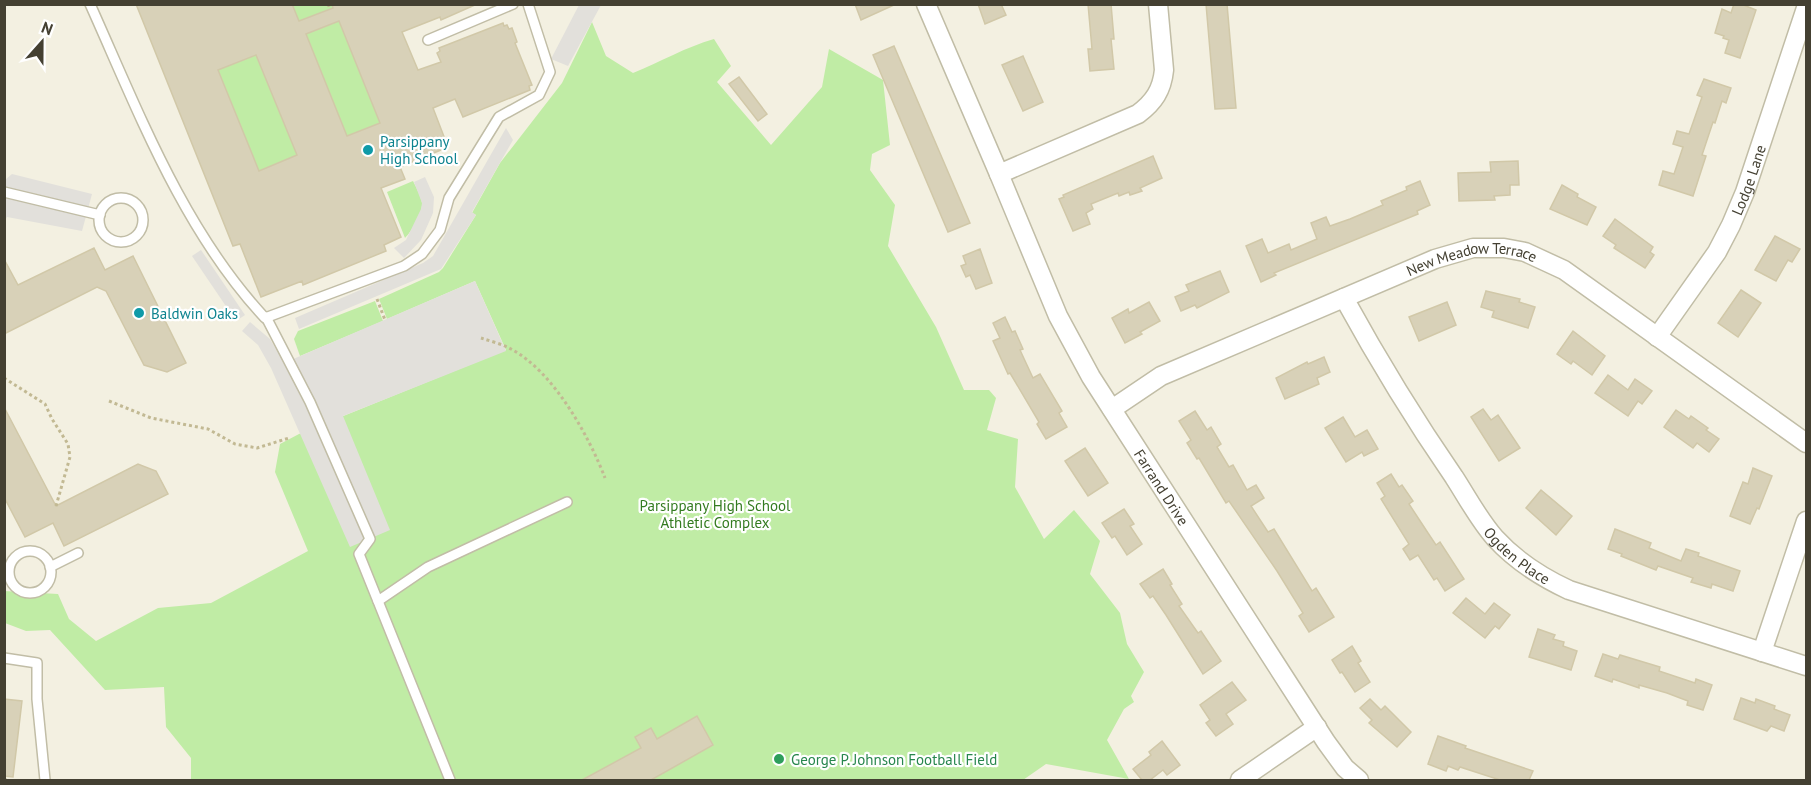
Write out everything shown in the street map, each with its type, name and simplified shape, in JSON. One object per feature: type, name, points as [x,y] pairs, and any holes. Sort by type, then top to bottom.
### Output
[{"type":"street","name":"Farrand Drive","points":[[926,4],[1058,316],[1112,409],[1317,727],[1345,768],[1359,780]]},
{"type":"street","points":[[999,174],[1138,114],[1154,100],[1164,70],[1158,4]]},
{"type":"street","name":"Lodge Lane","points":[[1657,337],[1717,252],[1731,225],[1745,192],[1806,8]]},
{"type":"street","name":"New Meadow Terrace","points":[[1112,409],[1161,376],[1435,259],[1473,248],[1504,248],[1545,260],[1564,270],[1806,443]]},
{"type":"street","name":"Ogden Place","points":[[1344,298],[1376,357],[1429,441],[1495,537],[1520,561],[1545,579],[1569,590],[1806,666]]},
{"type":"street","points":[[1762,652],[1806,521]]},
{"type":"street","points":[[1240,780],[1317,727]]},
{"type":"lane","points":[[90,4],[174,187],[224,267],[249,300],[266,317],[310,402],[370,539],[359,554],[450,780]]},
{"type":"lane","points":[[428,40],[513,4]]},
{"type":"lane","points":[[266,317],[404,266],[422,254],[440,230],[449,198],[499,117],[539,95],[550,72],[528,4]]},
{"type":"lane","points":[[4,192],[99,215]]},
{"type":"lane","points":[[112,200],[126,200],[138,208],[142,214],[141,229],[137,235],[125,242],[111,240],[101,231],[99,215],[106,204],[112,200]]},
{"type":"lane","points":[[378,601],[428,567],[567,502]]},
{"type":"lane","points":[[27,552],[40,554],[46,558],[50,567],[51,577],[48,583],[43,588],[30,593],[18,589],[7,570],[15,558],[27,552]]},
{"type":"lane","points":[[50,567],[78,553]]},
{"type":"lane","points":[[4,658],[37,663],[37,699],[45,780]]},
{"type":"path","points":[[328,4],[330,9]]},
{"type":"path","points":[[377,299],[385,320]]},
{"type":"path","points":[[481,338],[513,350],[538,371],[570,409],[594,451],[605,478]]},
{"type":"path","points":[[4,378],[45,404],[68,444],[70,457],[56,506]]},
{"type":"path","points":[[109,401],[151,418],[208,429],[235,444],[257,448],[289,438]]},
{"type":"path","points":[[4,780],[10,780]]},
{"type":"green space","points":[[292,5],[332,5],[333,8],[299,21]]},
{"type":"green space","points":[[339,21],[380,123],[347,136],[306,34]]},
{"type":"green space","name":"Parsippany High School Athletic Complex","points":[[592,22],[606,56],[633,73],[683,50],[714,39],[731,66],[717,82],[771,145],[822,87],[829,49],[883,80],[890,145],[872,154],[870,170],[895,205],[888,246],[936,327],[964,390],[989,390],[996,398],[987,430],[1018,439],[1015,487],[1044,539],[1074,510],[1100,541],[1090,574],[1120,613],[1127,644],[1144,672],[1131,696],[1134,702],[1124,709],[1107,740],[1129,779],[1046,764],[1023,780],[191,780],[191,758],[166,727],[164,687],[105,690],[50,630],[26,631],[5,623],[4,591],[58,594],[69,619],[96,641],[158,608],[211,603],[308,551],[275,472],[280,444],[299,434],[506,350],[475,281],[387,319],[379,299],[439,272],[443,268],[476,215],[472,213],[500,163],[562,83]]},
{"type":"green space","points":[[256,55],[297,155],[259,171],[218,70]]},
{"type":"green space","points":[[413,181],[421,197],[422,207],[416,222],[405,238],[387,192]]},
{"type":"green space","points":[[375,301],[383,321],[300,356],[294,339],[298,331]]},
{"type":"shaded area","points":[[579,5],[601,5],[568,66],[551,59]]},
{"type":"shaded area","points":[[506,128],[513,140],[472,212],[476,215],[441,269],[299,329],[295,318],[423,263],[433,256]]},
{"type":"shaded area","points":[[12,174],[92,194],[82,231],[7,217],[5,220],[5,180]]},
{"type":"shaded area","points":[[425,177],[434,197],[433,213],[421,240],[404,258],[394,248],[406,240],[421,209],[422,203],[414,182]]},
{"type":"shaded area","points":[[201,250],[245,315],[236,321],[192,256]]},
{"type":"shaded area","points":[[475,281],[506,351],[343,416],[390,530],[350,547],[271,368],[258,345],[242,331],[250,322],[270,339],[284,363]]},
{"type":"building","name":"Parsippany High School","points":[[136,4],[292,4],[299,21],[333,8],[332,4],[477,4],[441,20],[440,17],[402,32],[418,70],[441,62],[437,53],[440,51],[439,48],[503,23],[509,29],[512,28],[517,42],[515,43],[532,85],[529,86],[530,90],[463,117],[455,99],[433,108],[448,147],[400,167],[405,179],[381,188],[401,237],[384,245],[386,251],[303,285],[302,281],[261,297],[240,244],[233,246]],"holes":[[[339,21],[380,123],[347,136],[306,34]],[[256,55],[297,155],[259,171],[218,70]]]},
{"type":"building","points":[[855,4],[896,4],[861,20]]},
{"type":"building","points":[[978,4],[1001,4],[1006,15],[985,24]]},
{"type":"building","points":[[1088,4],[1111,4],[1114,69],[1090,71],[1088,49],[1092,49]]},
{"type":"building","points":[[1206,4],[1227,4],[1236,108],[1215,109]]},
{"type":"building","points":[[1734,4],[1741,4],[1756,10],[1740,58],[1725,53],[1729,40],[1715,33],[1722,9],[1731,13]]},
{"type":"building","points":[[894,46],[970,223],[948,232],[873,55]]},
{"type":"building","points":[[1023,56],[1043,102],[1023,111],[1002,65]]},
{"type":"building","points":[[739,77],[767,114],[758,121],[729,84]]},
{"type":"building","points":[[1704,79],[1731,88],[1726,103],[1722,101],[1715,123],[1713,122],[1702,155],[1706,156],[1693,196],[1659,185],[1663,171],[1674,174],[1683,147],[1673,144],[1677,131],[1689,134],[1702,97],[1697,95]]},
{"type":"building","points":[[1153,156],[1162,178],[1140,188],[1142,191],[1119,196],[1118,193],[1091,204],[1093,209],[1086,213],[1090,224],[1073,231],[1059,199],[1064,197],[1063,195]]},
{"type":"building","points":[[1518,161],[1519,185],[1510,185],[1510,195],[1494,196],[1495,200],[1459,201],[1458,173],[1491,172],[1490,162]]},
{"type":"building","points":[[1420,181],[1430,205],[1417,211],[1418,214],[1274,273],[1276,275],[1261,282],[1246,246],[1262,239],[1268,253],[1289,244],[1291,250],[1317,239],[1311,223],[1326,217],[1330,226],[1350,219],[1383,205],[1381,201],[1407,190],[1406,187]]},
{"type":"building","points":[[1562,185],[1578,194],[1577,197],[1596,207],[1587,225],[1550,209]]},
{"type":"building","points":[[1615,219],[1653,247],[1650,252],[1654,255],[1645,268],[1614,248],[1616,245],[1603,236]]},
{"type":"building","points":[[1775,236],[1800,249],[1792,262],[1788,260],[1776,281],[1755,270]]},
{"type":"building","name":"Baldwin Oaks","points":[[94,248],[105,270],[133,256],[186,363],[167,372],[144,365],[106,291],[97,287],[4,334],[4,259],[18,285]]},
{"type":"building","points":[[980,249],[992,283],[976,289],[970,275],[966,277],[961,266],[966,264],[963,256]]},
{"type":"building","points":[[1220,271],[1229,292],[1197,308],[1195,305],[1181,311],[1175,297],[1189,291],[1186,285]]},
{"type":"building","points":[[1741,290],[1761,303],[1738,337],[1718,323]]},
{"type":"building","points":[[1486,291],[1520,299],[1519,302],[1535,307],[1528,328],[1492,317],[1494,311],[1481,307]]},
{"type":"building","points":[[1149,302],[1160,321],[1125,343],[1112,318],[1128,309],[1129,313]]},
{"type":"building","points":[[1447,302],[1456,325],[1419,341],[1409,317]]},
{"type":"building","points":[[1005,317],[1012,332],[1015,331],[1023,349],[1020,350],[1033,378],[1040,374],[1062,411],[1059,413],[1067,427],[1046,439],[1037,424],[1039,422],[1010,373],[1008,374],[993,341],[1000,338],[993,323]]},
{"type":"building","points":[[1573,331],[1605,356],[1592,375],[1573,361],[1571,364],[1557,354]]},
{"type":"building","points":[[1324,357],[1330,372],[1317,378],[1319,384],[1285,399],[1276,378],[1307,362],[1308,364]]},
{"type":"building","points":[[1608,375],[1628,390],[1635,379],[1652,391],[1642,404],[1638,401],[1628,416],[1595,393]]},
{"type":"building","points":[[4,407],[56,506],[138,464],[156,471],[168,494],[64,546],[53,523],[25,537],[4,497]]},
{"type":"building","points":[[1483,409],[1491,420],[1498,415],[1520,448],[1499,461],[1471,417]]},
{"type":"building","points":[[1676,410],[1689,419],[1691,416],[1719,439],[1709,452],[1697,443],[1693,448],[1664,427]]},
{"type":"building","points":[[1195,411],[1207,430],[1211,427],[1221,444],[1217,447],[1229,467],[1233,465],[1247,490],[1256,485],[1264,498],[1251,506],[1268,532],[1274,529],[1312,591],[1316,588],[1334,617],[1309,632],[1299,616],[1303,613],[1277,571],[1229,501],[1226,503],[1199,458],[1197,459],[1187,443],[1191,440],[1179,421]]},
{"type":"building","points":[[1343,417],[1355,437],[1367,430],[1378,449],[1364,456],[1362,452],[1346,462],[1325,428]]},
{"type":"building","points":[[1085,448],[1108,483],[1088,496],[1065,461]]},
{"type":"building","points":[[1753,468],[1772,476],[1759,509],[1757,508],[1750,524],[1730,516],[1743,482],[1748,484]]},
{"type":"building","points":[[1391,474],[1399,487],[1402,485],[1413,501],[1409,504],[1436,545],[1440,542],[1464,579],[1445,591],[1437,578],[1434,580],[1418,555],[1410,560],[1403,549],[1409,544],[1381,499],[1385,496],[1377,483]]},
{"type":"building","points":[[1541,490],[1572,516],[1556,535],[1526,508]]},
{"type":"building","points":[[1124,509],[1134,524],[1130,526],[1142,544],[1127,555],[1115,536],[1112,538],[1102,523]]},
{"type":"building","points":[[1615,529],[1651,543],[1649,548],[1681,561],[1686,549],[1699,553],[1698,556],[1740,571],[1733,591],[1712,584],[1711,588],[1691,582],[1693,578],[1658,566],[1656,570],[1621,556],[1622,554],[1608,549]]},
{"type":"building","points":[[1163,569],[1182,604],[1179,606],[1198,633],[1201,631],[1221,661],[1203,674],[1153,596],[1150,598],[1140,584]]},
{"type":"building","points":[[1466,598],[1485,614],[1494,603],[1510,615],[1499,629],[1495,626],[1485,638],[1453,613]]},
{"type":"building","points":[[1538,629],[1555,635],[1553,639],[1564,642],[1563,646],[1577,651],[1571,670],[1529,657]]},
{"type":"building","points":[[1352,646],[1361,661],[1358,663],[1370,682],[1355,692],[1332,660]]},
{"type":"building","points":[[1603,654],[1618,659],[1620,655],[1660,667],[1659,671],[1695,683],[1696,679],[1712,685],[1703,710],[1687,705],[1688,701],[1667,693],[1639,685],[1639,688],[1613,679],[1612,682],[1595,676]]},
{"type":"building","points":[[1232,682],[1246,700],[1226,714],[1233,724],[1216,736],[1206,723],[1210,720],[1200,705]]},
{"type":"building","points":[[1741,698],[1755,703],[1756,699],[1790,715],[1784,731],[1771,726],[1767,731],[1734,719]]},
{"type":"building","points":[[4,699],[22,701],[13,777],[4,776]]},
{"type":"building","points":[[1370,699],[1381,710],[1385,706],[1411,732],[1397,747],[1369,723],[1372,720],[1360,708]]},
{"type":"building","points":[[697,716],[713,745],[651,780],[582,780],[641,748],[635,737],[651,728],[657,739]]},
{"type":"building","points":[[1438,736],[1466,746],[1465,748],[1533,771],[1529,780],[1500,780],[1460,767],[1458,770],[1448,766],[1446,771],[1428,764]]},
{"type":"building","points":[[1162,741],[1180,765],[1167,775],[1163,770],[1150,780],[1142,780],[1133,769],[1151,755],[1149,752]]},
{"type":"place","name":"Parsippany High School","points":[[368,150]]},
{"type":"place","name":"Baldwin Oaks","points":[[139,313]]},
{"type":"place","name":"George P. Johnson Football Field","points":[[779,759]]}]
